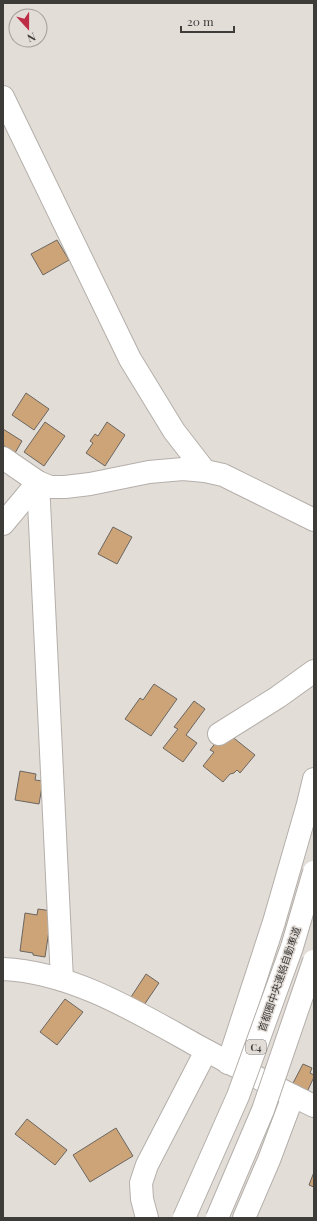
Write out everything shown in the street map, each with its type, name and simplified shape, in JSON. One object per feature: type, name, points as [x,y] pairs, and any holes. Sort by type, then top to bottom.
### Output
[{"type":"main road","points":[[3,96],[130,359],[174,431],[205,471]]},
{"type":"main road","points":[[3,458],[38,482],[50,487],[90,484],[149,472],[183,469],[205,471],[223,475],[314,520]]},
{"type":"main road","points":[[3,524],[38,482]]},
{"type":"main road","points":[[38,482],[62,980]]},
{"type":"main road","points":[[219,734],[278,697],[314,670]]},
{"type":"main road","points":[[228,1063],[274,922],[314,779]]},
{"type":"main road","name":"首都圏中央連絡自動車道","points":[[184,1218],[238,1096],[292,947],[314,872]]},
{"type":"main road","points":[[218,1218],[263,1110],[314,961]]},
{"type":"main road","points":[[3,969],[34,973],[62,980],[113,1000],[228,1063],[314,1106]]},
{"type":"main road","points":[[147,1218],[142,1199],[141,1183],[147,1165],[206,1051]]},
{"type":"main road","points":[[244,1218],[269,1160],[292,1096]]},
{"type":"building","points":[[57,240],[69,260],[43,275],[31,254]]},
{"type":"building","points":[[26,393],[49,409],[34,430],[12,415]]},
{"type":"building","points":[[45,422],[65,436],[44,466],[24,452]]},
{"type":"building","points":[[107,422],[125,435],[105,466],[86,453],[93,443],[90,441],[95,434],[98,436]]},
{"type":"building","points":[[3,429],[22,441],[15,453],[3,445]]},
{"type":"building","points":[[113,527],[132,537],[117,564],[98,554]]},
{"type":"building","points":[[154,684],[177,699],[151,736],[125,719],[140,698],[143,700]]},
{"type":"building","points":[[194,701],[205,709],[186,735],[197,743],[183,762],[163,748],[178,729],[174,727]]},
{"type":"building","points":[[230,735],[255,755],[240,773],[237,770],[230,774],[223,782],[203,766],[214,752],[210,750],[217,741],[222,745]]},
{"type":"building","points":[[20,771],[36,774],[35,780],[43,781],[39,804],[15,800]]},
{"type":"building","points":[[38,909],[52,911],[45,957],[20,951],[25,913],[37,915]]},
{"type":"building","points":[[146,974],[159,983],[144,1005],[131,997]]},
{"type":"building","points":[[65,999],[83,1012],[57,1045],[40,1032]]},
{"type":"building","points":[[303,1064],[312,1068],[310,1073],[314,1075],[307,1092],[292,1085]]},
{"type":"building","points":[[27,1119],[67,1150],[55,1165],[15,1134]]},
{"type":"building","points":[[116,1128],[133,1156],[90,1182],[73,1155]]},
{"type":"building","points":[[314,1172],[314,1187],[309,1185]]}]
